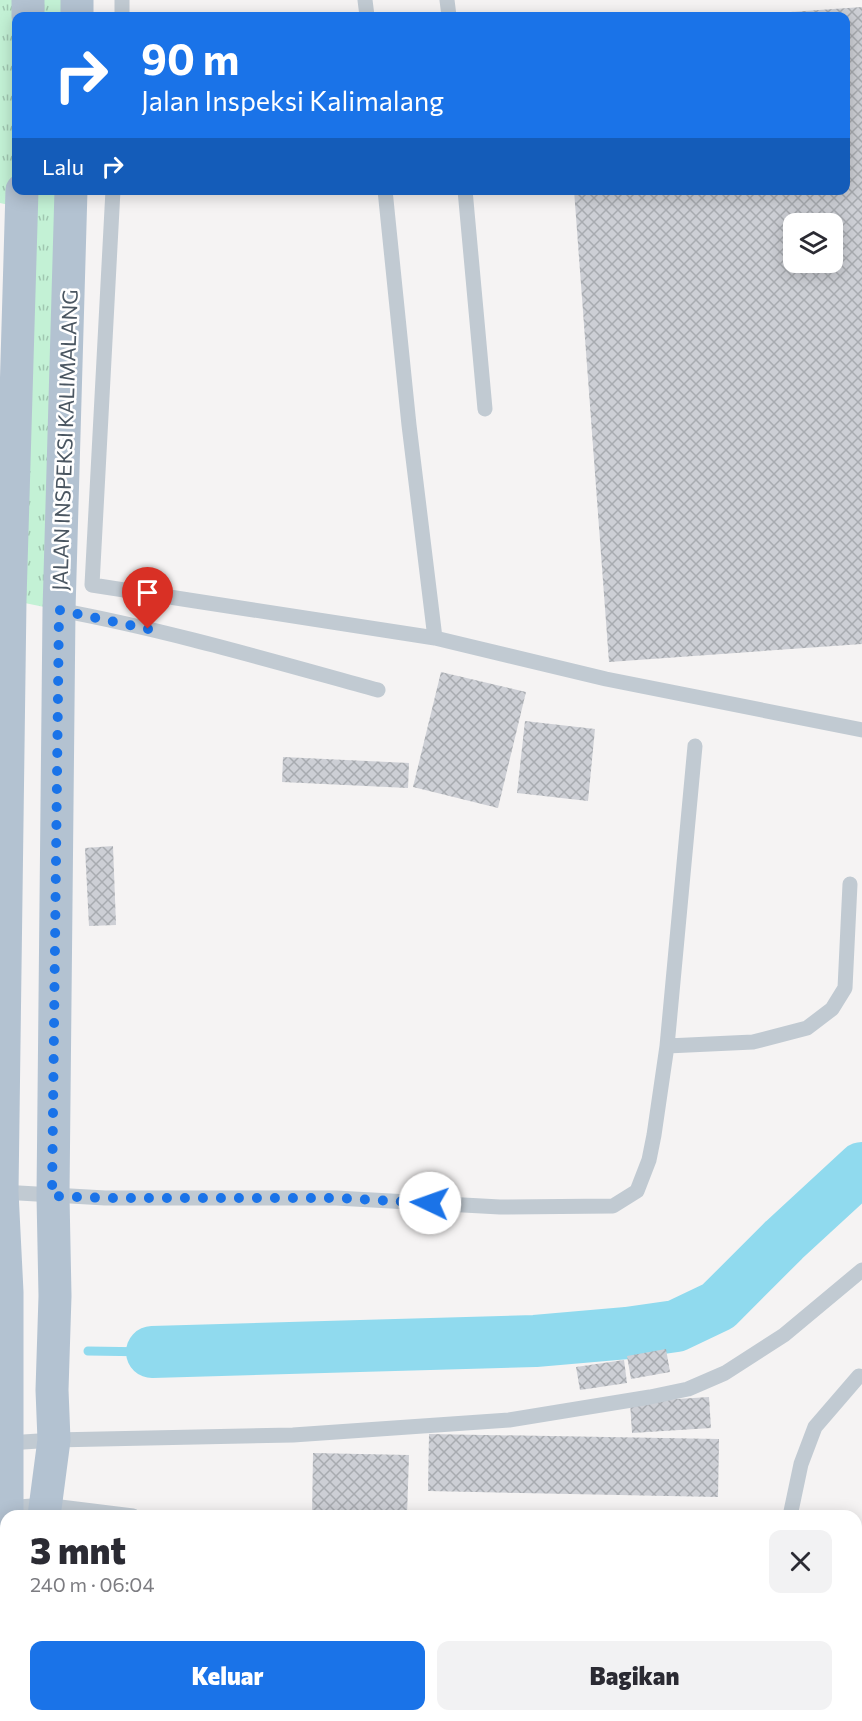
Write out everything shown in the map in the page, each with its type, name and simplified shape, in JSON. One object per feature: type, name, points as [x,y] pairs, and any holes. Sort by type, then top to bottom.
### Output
[{"type":"main road","points":[[7,1510],[7,1292],[2,1192],[10,600],[22,195]]},
{"type":"main road","name":"JALAN INSPEKSI KALIMALANG","points":[[44,1510],[54,1440],[52,1390],[55,1296],[52,1196],[59,610],[71,195]]},
{"type":"lane","points":[[113,195],[92,585],[435,638],[606,679],[862,730]]},
{"type":"lane","points":[[386,195],[409,425],[435,638]]},
{"type":"lane","points":[[465,195],[485,409]]},
{"type":"lane","points":[[59,610],[105,618],[378,690]]},
{"type":"lane","points":[[2,1192],[116,1198],[336,1198],[500,1207],[614,1206],[637,1191],[649,1160],[654,1135],[667,1046],[695,746]]},
{"type":"lane","points":[[667,1046],[753,1042],[807,1028],[832,1009],[845,988],[850,884]]},
{"type":"lane","points":[[8,1443],[293,1435],[509,1420],[650,1397],[688,1389],[725,1373],[784,1335],[862,1270]]},
{"type":"lane","points":[[791,1510],[801,1464],[815,1427],[859,1376]]},
{"type":"green space","points":[[0,0],[77,0],[77,12],[12,12],[12,195],[71,195],[59,610],[10,600],[22,208],[0,203]]},
{"type":"building","points":[[862,7],[862,644],[609,662],[574,195],[850,195],[850,12],[791,12]]},
{"type":"building","points":[[441,672],[526,692],[498,808],[413,787]]},
{"type":"building","points":[[525,721],[595,729],[588,801],[517,793]]},
{"type":"building","points":[[283,757],[409,763],[408,788],[282,782]]},
{"type":"building","points":[[113,846],[116,925],[89,926],[85,848]]},
{"type":"building","points":[[666,1349],[670,1372],[631,1379],[627,1356]]},
{"type":"building","points":[[624,1360],[627,1383],[580,1390],[576,1367]]},
{"type":"building","points":[[709,1397],[711,1428],[632,1433],[630,1402]]},
{"type":"building","points":[[429,1434],[719,1439],[718,1497],[428,1491]]},
{"type":"building","points":[[313,1453],[409,1455],[407,1510],[312,1510]]},
{"type":"waterway","points":[[152,1352],[535,1341],[676,1326],[718,1306],[784,1240],[862,1168]]},
{"type":"waterway","points":[[88,1351],[152,1352]]},
{"type":"route","points":[[148,629],[59,610],[52,1196],[336,1198],[430,1203]]}]
